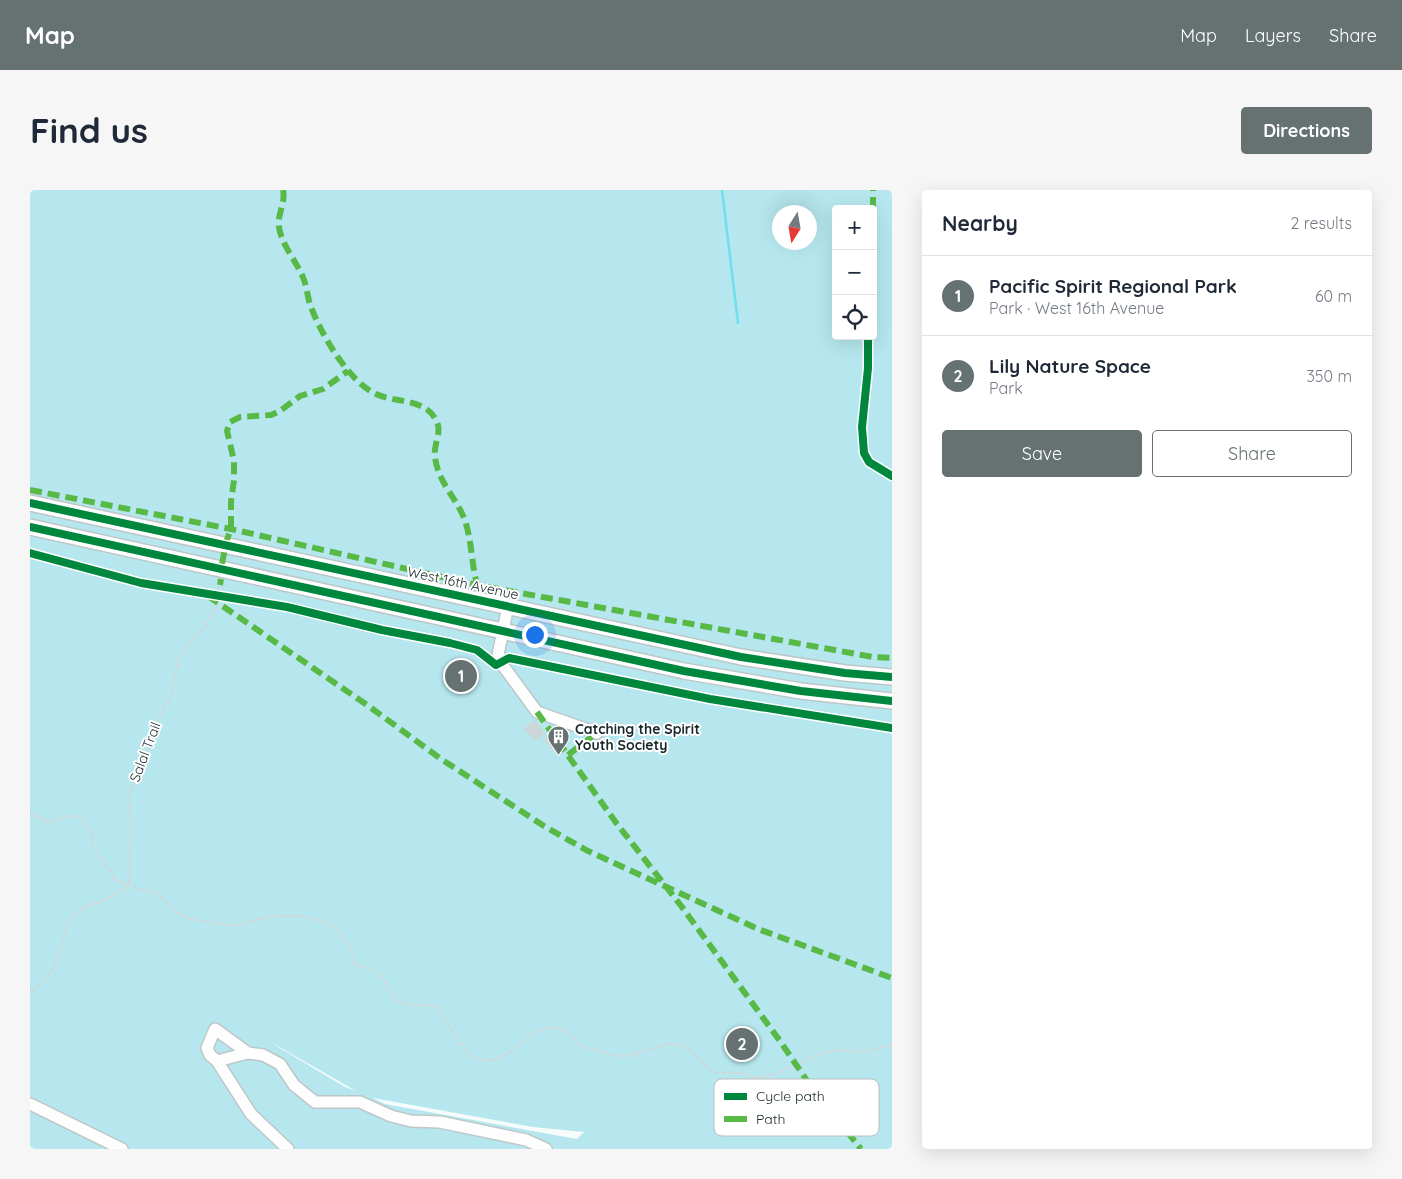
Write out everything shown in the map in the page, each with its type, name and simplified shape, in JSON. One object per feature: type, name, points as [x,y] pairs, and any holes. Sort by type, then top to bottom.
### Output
[{"type":"main road","name":"West 16th Avenue","points":[[30,503],[741,657],[845,673],[892,677]]},
{"type":"main road","points":[[30,527],[684,670],[801,691],[892,701]]},
{"type":"lane","points":[[508,606],[498,656],[501,663],[537,712],[597,733]]},
{"type":"lane","points":[[248,1053],[215,1029],[207,1048],[251,1114],[288,1149]]},
{"type":"lane","points":[[217,1061],[248,1053],[263,1055],[280,1064],[294,1085],[316,1102],[360,1102],[410,1122],[440,1122],[526,1140],[546,1149]]},
{"type":"lane","points":[[30,1104],[122,1149]]},
{"type":"path","points":[[220,584],[215,594],[227,598]]},
{"type":"path","points":[[30,814],[49,822],[72,815],[82,819],[91,834],[92,845],[115,880],[135,889],[160,895],[175,912],[193,918],[231,925],[260,919],[300,917],[328,922],[345,938],[352,950],[354,963],[359,967],[370,968],[377,973],[385,981],[395,999],[404,1003],[428,1004],[436,1007],[461,1046],[469,1056],[476,1059],[496,1059],[511,1052],[534,1032],[549,1028],[562,1029],[582,1047],[618,1056],[629,1056],[666,1044],[680,1045],[690,1050],[711,1070],[719,1073],[742,1073],[756,1078],[764,1078],[817,1055],[836,1050],[864,1052],[892,1045]]},
{"type":"path","points":[[30,991],[44,980],[60,955],[75,914],[85,907],[109,899],[129,885]]},
{"type":"shaded area","points":[[30,190],[892,190],[892,1149],[30,1149]],"holes":[[[276,1045],[356,1091],[345,1087]],[[373,1098],[533,1127],[584,1132],[577,1139],[385,1104]]]},
{"type":"building","points":[[535,720],[545,733],[534,741],[524,728]]},
{"type":"building","points":[[547,736],[557,748],[553,751],[543,739]]},
{"type":"waterway","points":[[722,190],[738,323]]},
{"type":"marked path","points":[[283,190],[284,195],[279,218],[280,233],[304,279],[316,318],[337,356],[366,388],[384,397],[417,404],[431,413],[436,420],[439,429],[435,452],[437,466],[443,481],[464,518],[469,534],[477,584]]},
{"type":"marked path","points":[[873,190],[873,205]]},
{"type":"marked path","points":[[225,545],[231,529],[231,502],[234,480],[234,461],[227,431],[230,422],[240,417],[271,415],[280,411],[300,396],[323,389],[348,371]]},
{"type":"marked path","points":[[30,490],[231,529],[482,586],[873,657],[892,658]]},
{"type":"marked path","points":[[222,564],[225,548]]},
{"type":"marked path","points":[[220,585],[221,579]]},
{"type":"marked path","points":[[208,596],[370,707],[441,759],[544,826],[586,850],[758,929],[892,978]]},
{"type":"marked path","points":[[537,712],[617,824],[682,907],[806,1079]]},
{"type":"marked path","points":[[568,755],[597,733]]},
{"type":"marked path","points":[[851,1136],[861,1149]]},
{"type":"cycle path","points":[[868,340],[868,368],[862,427],[864,453],[869,462],[892,476]]},
{"type":"cycle path","points":[[30,503],[741,657],[845,673],[892,677]]},
{"type":"cycle path","points":[[30,527],[684,671],[801,691],[892,701]]},
{"type":"cycle path","points":[[30,553],[141,583],[287,607],[382,630],[450,643],[477,650],[496,665],[509,658],[710,699],[892,728]]},
{"type":"place","name":"Pacific Spirit Regional Park","points":[[461,676]]},
{"type":"place","name":"Catching the Spirit Youth Society","points":[[559,756]]},
{"type":"place","name":"Lily Nature Space","points":[[742,1044]]}]
